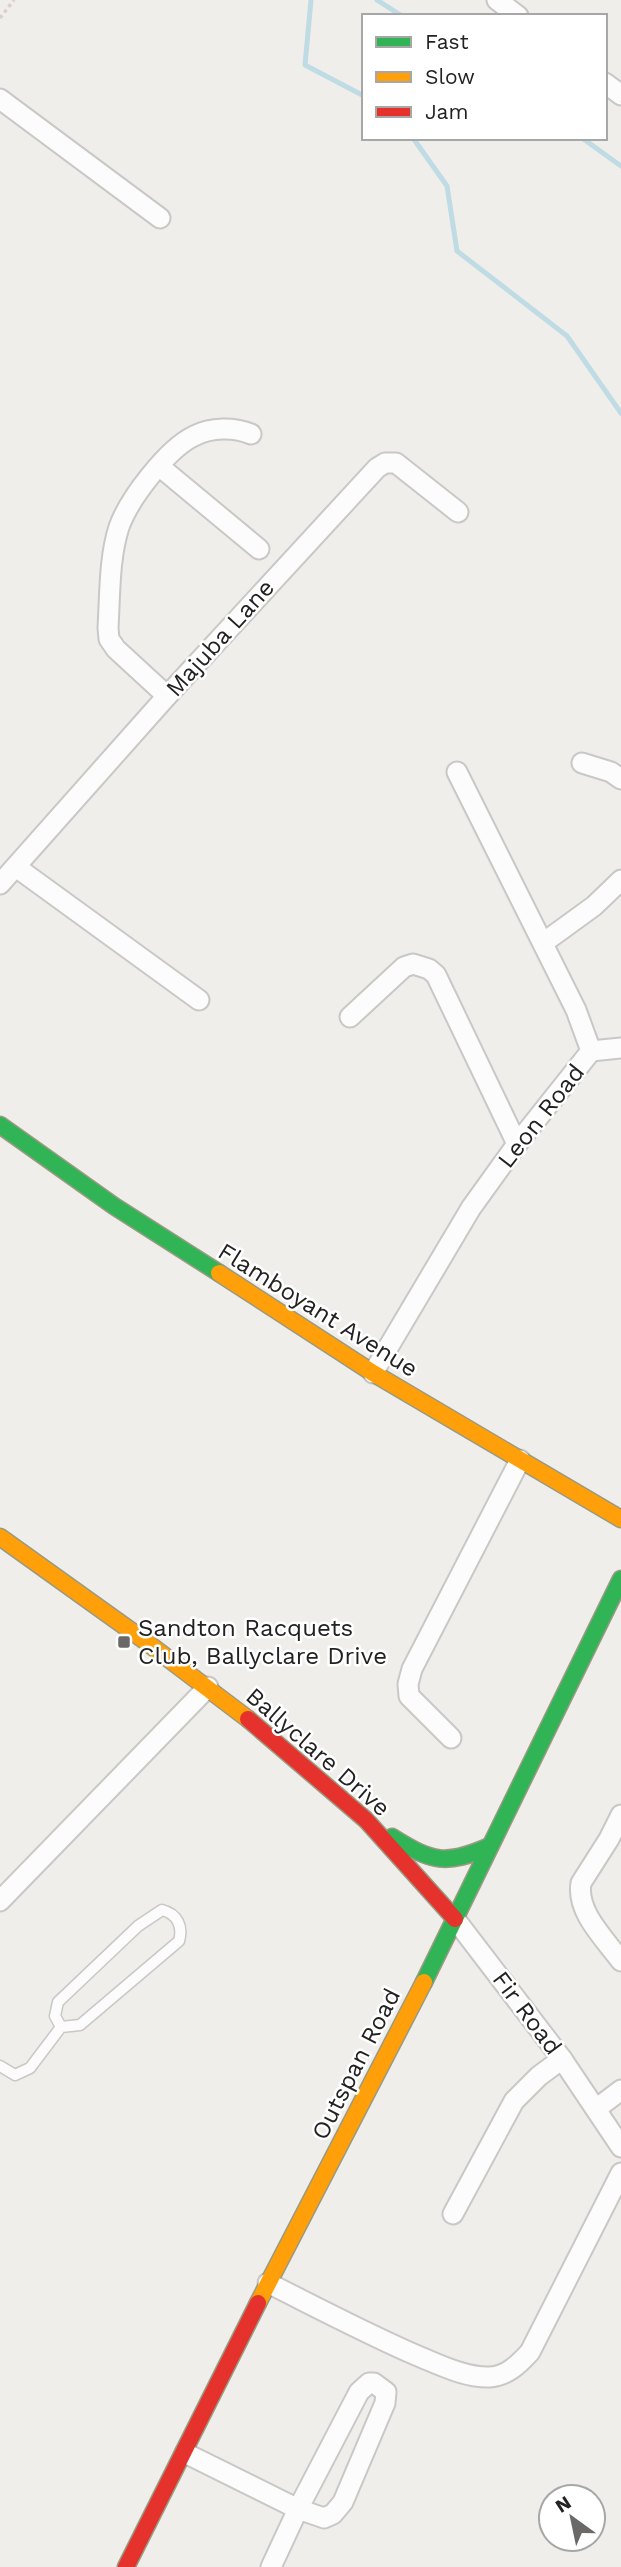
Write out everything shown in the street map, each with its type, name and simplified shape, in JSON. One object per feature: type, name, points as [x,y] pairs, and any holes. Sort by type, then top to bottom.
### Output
[{"type":"street","points":[[497,0],[515,14]]},
{"type":"street","points":[[0,99],[160,218]]},
{"type":"street","points":[[167,696],[116,649],[109,639],[113,550],[119,528],[126,510],[159,466],[195,435],[225,428],[251,434]]},
{"type":"street","name":"Majuba Lane","points":[[0,884],[167,696],[368,477],[385,463],[396,463],[458,512]]},
{"type":"street","points":[[159,466],[259,549]]},
{"type":"street","points":[[582,763],[611,772],[621,779]]},
{"type":"street","name":"Leon Road","points":[[373,1373],[471,1208],[517,1144],[592,1051],[576,1010],[457,772]]},
{"type":"street","points":[[16,867],[199,1000]]},
{"type":"street","points":[[543,943],[594,906],[621,880]]},
{"type":"street","points":[[350,1017],[404,967],[413,964],[429,969],[436,975],[517,1144]]},
{"type":"street","points":[[592,1051],[621,1048]]},
{"type":"street","name":"Flamboyant Avenue","points":[[0,1125],[114,1206],[373,1373],[621,1519]]},
{"type":"street","points":[[452,1738],[409,1696],[408,1684],[412,1668],[520,1460]]},
{"type":"street","name":"Ballyclare Drive","points":[[0,1537],[208,1687],[367,1821],[455,1919]]},
{"type":"street","name":"Outspan Road","points":[[127,2567],[268,2283],[404,2023],[621,1579]]},
{"type":"street","points":[[0,1901],[208,1687]]},
{"type":"street","points":[[621,1815],[615,1840],[581,1883],[580,1891],[583,1907],[621,1961]]},
{"type":"street","points":[[367,1821],[435,1861],[447,1862],[466,1858],[490,1846]]},
{"type":"street","name":"Fir Road","points":[[455,1919],[562,2059],[596,2109],[615,2125],[621,2147]]},
{"type":"street","points":[[453,2214],[514,2101],[539,2076],[562,2059]]},
{"type":"street","points":[[596,2109],[621,2090]]},
{"type":"street","points":[[268,2283],[380,2340],[438,2364],[490,2377],[506,2373],[530,2352],[621,2173]]},
{"type":"street","points":[[185,2453],[298,2509],[324,2518],[339,2508],[385,2403],[387,2395],[383,2389],[369,2383],[359,2392],[298,2509],[271,2567]]},
{"type":"lane","points":[[0,2066],[15,2075],[30,2068],[61,2027],[80,2025],[178,1941],[182,1930],[177,1920],[162,1910],[129,1934],[58,2002],[55,2016],[61,2027]]},
{"type":"path","points":[[0,18],[14,0]]},
{"type":"waterway","points":[[311,0],[305,65],[362,95]]},
{"type":"waterway","points":[[377,0],[399,14]]},
{"type":"waterway","points":[[414,140],[447,186],[457,251],[567,336],[621,413]]},
{"type":"waterway","points":[[585,140],[621,166]]},
{"type":"traffic: fast","points":[[0,1125],[114,1206],[219,1273]]},
{"type":"traffic: fast","points":[[424,1982],[621,1579]]},
{"type":"traffic: fast","points":[[392,1837],[418,1852],[450,1859],[490,1846]]},
{"type":"traffic: slow","points":[[219,1273],[373,1373],[621,1519]]},
{"type":"traffic: slow","points":[[0,1537],[248,1719]]},
{"type":"traffic: slow","points":[[258,2303],[424,1982]]},
{"type":"traffic: jam","points":[[248,1719],[366,1820],[455,1919]]},
{"type":"traffic: jam","points":[[126,2567],[258,2303]]},
{"type":"place","name":"Sandton Racquets Club, Ballyclare Drive","points":[[124,1642]]}]
